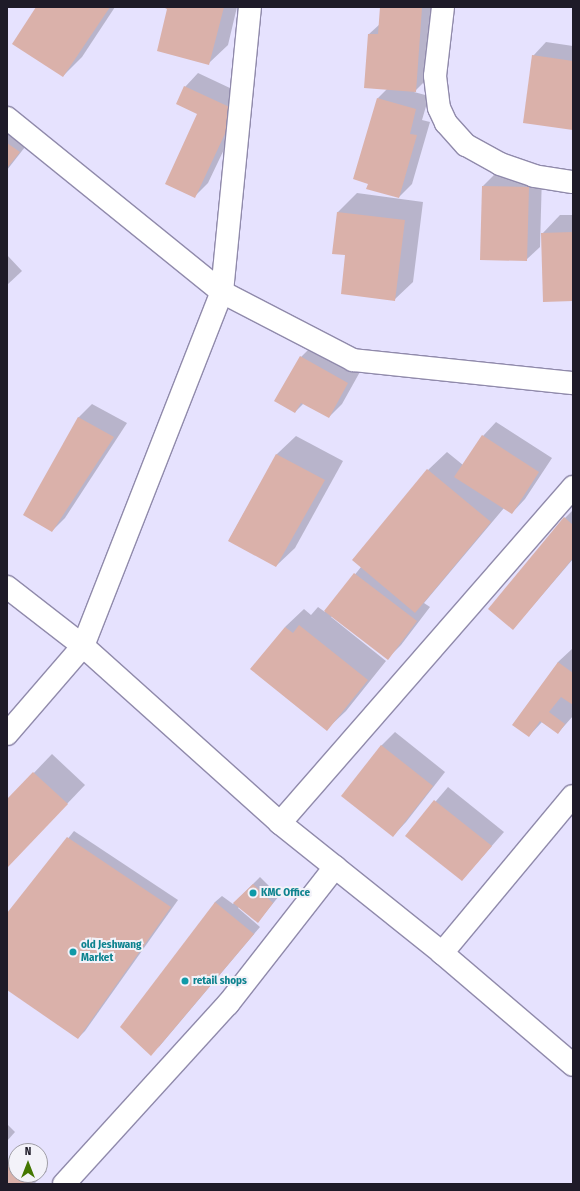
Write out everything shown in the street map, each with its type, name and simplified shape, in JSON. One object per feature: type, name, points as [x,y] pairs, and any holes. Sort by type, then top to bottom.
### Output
[{"type":"street","points":[[7,734],[83,646],[222,292],[250,7]]},
{"type":"street","points":[[443,7],[435,76],[439,108],[446,123],[466,145],[500,164],[534,176],[573,182]]},
{"type":"street","points":[[7,118],[222,292],[353,360],[573,382]]},
{"type":"street","points":[[280,823],[573,487]]},
{"type":"street","points":[[7,587],[83,646],[280,823],[442,953],[573,1065]]},
{"type":"street","points":[[442,953],[573,796]]},
{"type":"street","points":[[64,1184],[228,1004],[335,867]]},
{"type":"building","points":[[36,7],[110,7],[63,77],[12,44]]},
{"type":"building","points":[[163,7],[224,7],[209,65],[157,51],[167,9]]},
{"type":"building","points":[[380,7],[422,8],[416,92],[364,88],[368,34],[378,34]]},
{"type":"building","points":[[532,55],[573,61],[573,130],[523,123]]},
{"type":"building","points":[[184,86],[236,110],[195,198],[165,184],[197,114],[176,104]]},
{"type":"building","points":[[377,98],[416,109],[410,134],[417,135],[399,198],[366,189],[368,184],[353,179]]},
{"type":"building","points":[[7,143],[20,152],[7,168]]},
{"type":"building","points":[[482,186],[529,187],[527,261],[480,260]]},
{"type":"building","points":[[337,212],[405,220],[395,301],[341,294],[345,255],[332,254]]},
{"type":"building","points":[[573,232],[573,301],[543,302],[541,233]]},
{"type":"building","points":[[300,356],[348,383],[329,418],[301,403],[295,413],[274,401]]},
{"type":"building","points":[[78,417],[114,437],[52,532],[23,515]]},
{"type":"building","points":[[482,435],[539,472],[512,514],[454,477]]},
{"type":"building","points":[[276,454],[325,480],[276,567],[228,541]]},
{"type":"building","points":[[427,469],[491,522],[415,613],[352,560]]},
{"type":"building","points":[[564,517],[573,525],[573,558],[513,630],[488,609]]},
{"type":"building","points":[[354,573],[417,621],[388,660],[324,611]]},
{"type":"building","points":[[299,625],[368,680],[327,731],[250,669],[285,627],[293,633]]},
{"type":"building","points":[[558,662],[573,673],[573,705],[561,697],[549,712],[565,724],[558,734],[540,721],[529,737],[512,725]]},
{"type":"building","points":[[381,745],[433,786],[393,837],[341,796]]},
{"type":"building","points":[[33,772],[68,804],[7,868],[7,799]]},
{"type":"building","points":[[434,800],[492,846],[462,881],[405,836]]},
{"type":"building","name":"old Jeshwang Market","points":[[67,837],[171,907],[78,1039],[7,990],[7,913]]},
{"type":"building","name":"KMC Office","points":[[253,884],[273,903],[258,923],[233,903]]},
{"type":"building","name":"retail shops","points":[[215,902],[254,934],[151,1056],[120,1027]]},
{"type":"building","points":[[8,1163],[8,1183],[33,1184],[7,1184]]},
{"type":"place","name":"KMC Office","points":[[253,893]]},
{"type":"place","name":"old Jeshwang Market","points":[[73,952]]},
{"type":"place","name":"retail shops","points":[[185,981]]}]
